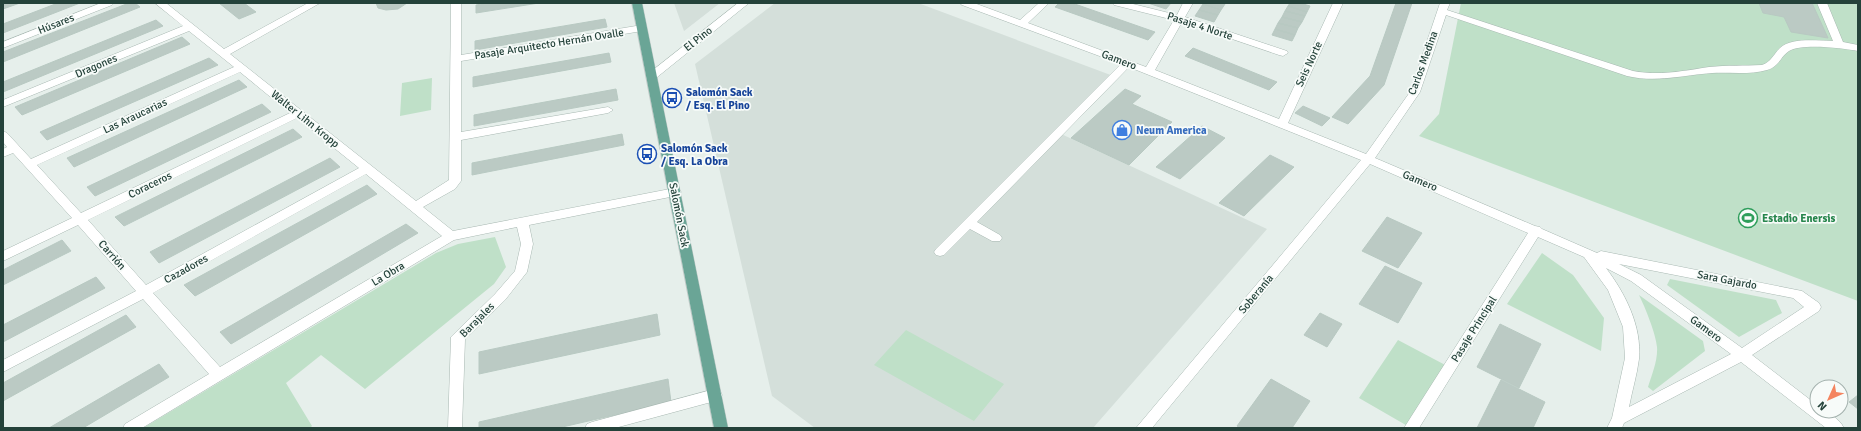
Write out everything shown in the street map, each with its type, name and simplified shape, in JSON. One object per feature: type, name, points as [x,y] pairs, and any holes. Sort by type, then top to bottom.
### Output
[{"type":"main road","name":"Salomón Sack","points":[[637,3],[721,428]]},
{"type":"street","name":"Húsares","points":[[3,45],[109,3]]},
{"type":"street","name":"Walter Lihn Kropp","points":[[160,3],[451,236]]},
{"type":"street","points":[[223,54],[315,3]]},
{"type":"street","points":[[415,207],[454,183],[455,179],[456,3]]},
{"type":"street","name":"El Pino","points":[[652,76],[744,3]]},
{"type":"street","name":"Gamero","points":[[965,3],[1149,71],[1368,159],[1536,230],[1588,254],[1636,278],[1742,355],[1837,428]]},
{"type":"street","points":[[1022,24],[1044,3]]},
{"type":"street","name":"Pasaje 4 Norte","points":[[1117,3],[1179,18],[1282,53]]},
{"type":"street","points":[[1149,71],[1188,3]]},
{"type":"street","name":"Seis Norte","points":[[1282,125],[1338,3]]},
{"type":"street","points":[[1822,3],[1840,44]]},
{"type":"street","points":[[1443,7],[1624,72],[1649,77],[1682,75],[1711,70],[1763,68],[1772,65],[1784,50],[1792,45],[1840,44],[1858,48]]},
{"type":"street","name":"Carlos Medina","points":[[1368,159],[1415,92],[1443,7]]},
{"type":"street","name":"Dragones","points":[[3,104],[190,27]]},
{"type":"street","name":"Pasaje Arquitecto Hernán Ovalle","points":[[456,59],[642,28]]},
{"type":"street","points":[[940,252],[1128,63]]},
{"type":"street","name":"Las Araucarias","points":[[29,164],[241,68]]},
{"type":"street","points":[[455,137],[608,110]]},
{"type":"street","name":"Coraceros","points":[[3,256],[298,113]]},
{"type":"street","name":"Carrión","points":[[3,135],[9,150],[29,164],[80,219],[219,376]]},
{"type":"street","name":"Soberanía","points":[[1143,428],[1368,159]]},
{"type":"street","name":"Cazadores","points":[[3,366],[144,292],[367,169]]},
{"type":"street","name":"La Obra","points":[[130,428],[451,236],[675,192]]},
{"type":"street","name":"Barajales","points":[[455,428],[458,337],[500,297],[521,272],[527,244],[522,222]]},
{"type":"street","points":[[968,223],[996,238]]},
{"type":"street","name":"Pasaje Principal","points":[[1412,428],[1536,230]]},
{"type":"street","name":"Sara Gajardo","points":[[1588,254],[1797,294],[1814,307],[1742,355],[1617,424]]},
{"type":"street","name":"Sara Gajardo","points":[[1588,254],[1614,288],[1630,327],[1632,358],[1617,424]]},
{"type":"street","points":[[592,428],[714,395]]},
{"type":"shaded area","points":[[674,3],[720,3],[684,31]]},
{"type":"shaded area","points":[[775,3],[918,3],[1116,77],[1059,133],[1267,229],[1093,428],[815,428],[772,396],[695,64]]},
{"type":"green space","name":"Estadio Enersis","points":[[1461,3],[1858,3],[1858,301],[1419,136],[1439,114]]},
{"type":"green space","points":[[432,78],[431,110],[400,116],[402,83]]},
{"type":"green space","points":[[495,237],[506,267],[494,284],[365,389],[321,355],[286,383],[312,426],[310,428],[143,428],[436,253],[458,244]]},
{"type":"green space","points":[[1542,253],[1573,275],[1604,318],[1601,351],[1507,304]]},
{"type":"green space","points":[[1670,279],[1776,300],[1782,313],[1739,337],[1667,285]]},
{"type":"green space","points":[[1639,295],[1703,341],[1705,351],[1653,391],[1648,387],[1656,362],[1657,347],[1647,313]]},
{"type":"green space","points":[[906,330],[1004,384],[974,421],[874,365]]},
{"type":"green space","points":[[1398,340],[1449,367],[1411,428],[1359,398]]},
{"type":"building","points":[[3,3],[20,3],[3,9]]},
{"type":"building","points":[[58,3],[80,3],[3,33],[3,24]]},
{"type":"building","points":[[129,3],[135,3],[140,7],[3,62],[3,52]]},
{"type":"building","points":[[219,3],[244,3],[256,12],[239,19]]},
{"type":"building","points":[[376,3],[407,3],[398,9],[386,10],[378,8]]},
{"type":"building","points":[[487,3],[539,3],[476,13],[476,5]]},
{"type":"building","points":[[1059,3],[1072,3],[1155,32],[1148,40],[1055,7]]},
{"type":"building","points":[[1148,3],[1171,3],[1166,9]]},
{"type":"building","points":[[1290,3],[1300,3],[1310,6],[1307,12],[1288,6]]},
{"type":"building","points":[[1396,3],[1412,3],[1384,85],[1348,124],[1332,117],[1370,76]]},
{"type":"building","points":[[1759,3],[1812,3],[1828,38],[1791,32],[1784,17],[1763,13]]},
{"type":"building","points":[[1203,4],[1225,4],[1221,10]]},
{"type":"building","points":[[1203,4],[1221,10],[1218,15],[1199,10]]},
{"type":"building","points":[[1288,6],[1307,12],[1305,16],[1285,11]]},
{"type":"building","points":[[1199,10],[1218,15],[1214,22],[1195,16]]},
{"type":"building","points":[[1285,11],[1305,16],[1302,22],[1282,17]]},
{"type":"building","points":[[1282,17],[1302,22],[1298,28],[1278,23]]},
{"type":"building","points":[[605,19],[607,27],[475,50],[475,41]]},
{"type":"building","points":[[156,20],[163,26],[3,92],[3,82]]},
{"type":"building","points":[[1278,23],[1298,28],[1295,35],[1275,29]]},
{"type":"building","points":[[1275,29],[1295,35],[1292,41],[1272,35]]},
{"type":"building","points":[[182,37],[190,44],[22,115],[15,107]]},
{"type":"building","points":[[1193,48],[1277,82],[1269,90],[1185,56]]},
{"type":"building","points":[[609,53],[611,62],[473,87],[473,77]]},
{"type":"building","points":[[209,58],[218,65],[47,140],[40,132]]},
{"type":"building","points":[[239,80],[247,87],[74,167],[67,158]]},
{"type":"building","points":[[616,89],[618,100],[474,126],[474,115]]},
{"type":"building","name":"Neum America","points":[[1125,89],[1141,96],[1132,104],[1172,122],[1129,165],[1071,138]]},
{"type":"building","points":[[262,104],[271,112],[95,196],[87,187]]},
{"type":"building","points":[[1303,106],[1330,118],[1322,126],[1295,113]]},
{"type":"building","points":[[1202,126],[1225,138],[1180,179],[1156,167]]},
{"type":"building","points":[[293,129],[302,137],[124,226],[115,217]]},
{"type":"building","points":[[622,134],[624,145],[472,175],[472,163]]},
{"type":"building","points":[[1270,155],[1294,167],[1244,216],[1219,203]]},
{"type":"building","points":[[330,158],[340,167],[159,263],[150,252]]},
{"type":"building","points":[[367,185],[377,194],[195,296],[184,285]]},
{"type":"building","points":[[1387,217],[1422,233],[1398,268],[1362,251]]},
{"type":"building","points":[[406,224],[418,233],[231,344],[220,332]]},
{"type":"building","points":[[62,240],[71,251],[3,285],[3,270]]},
{"type":"building","points":[[1385,266],[1422,283],[1398,323],[1359,304]]},
{"type":"building","points":[[96,277],[105,288],[3,342],[3,325]]},
{"type":"building","points":[[1320,313],[1342,324],[1327,347],[1304,335]]},
{"type":"building","points":[[657,314],[660,335],[479,374],[479,352]]},
{"type":"building","points":[[126,315],[136,327],[3,401],[3,383]]},
{"type":"building","points":[[1500,324],[1541,344],[1519,388],[1477,367]]},
{"type":"building","points":[[159,364],[169,377],[83,428],[49,428]]},
{"type":"building","points":[[668,379],[671,402],[558,428],[479,428],[479,422]]},
{"type":"building","points":[[1271,379],[1310,401],[1292,428],[1240,428],[1237,426]]},
{"type":"building","points":[[1501,380],[1545,402],[1533,428],[1477,428]]},
{"type":"building","points":[[1858,395],[1858,409],[1849,402]]},
{"type":"place","name":"Salomón Sack / Esq. El Pino","points":[[672,98]]},
{"type":"place","name":"Neum America","points":[[1122,130]]},
{"type":"place","name":"Salomón Sack / Esq. La Obra","points":[[647,154]]},
{"type":"place","name":"Estadio Enersis","points":[[1748,218]]}]
